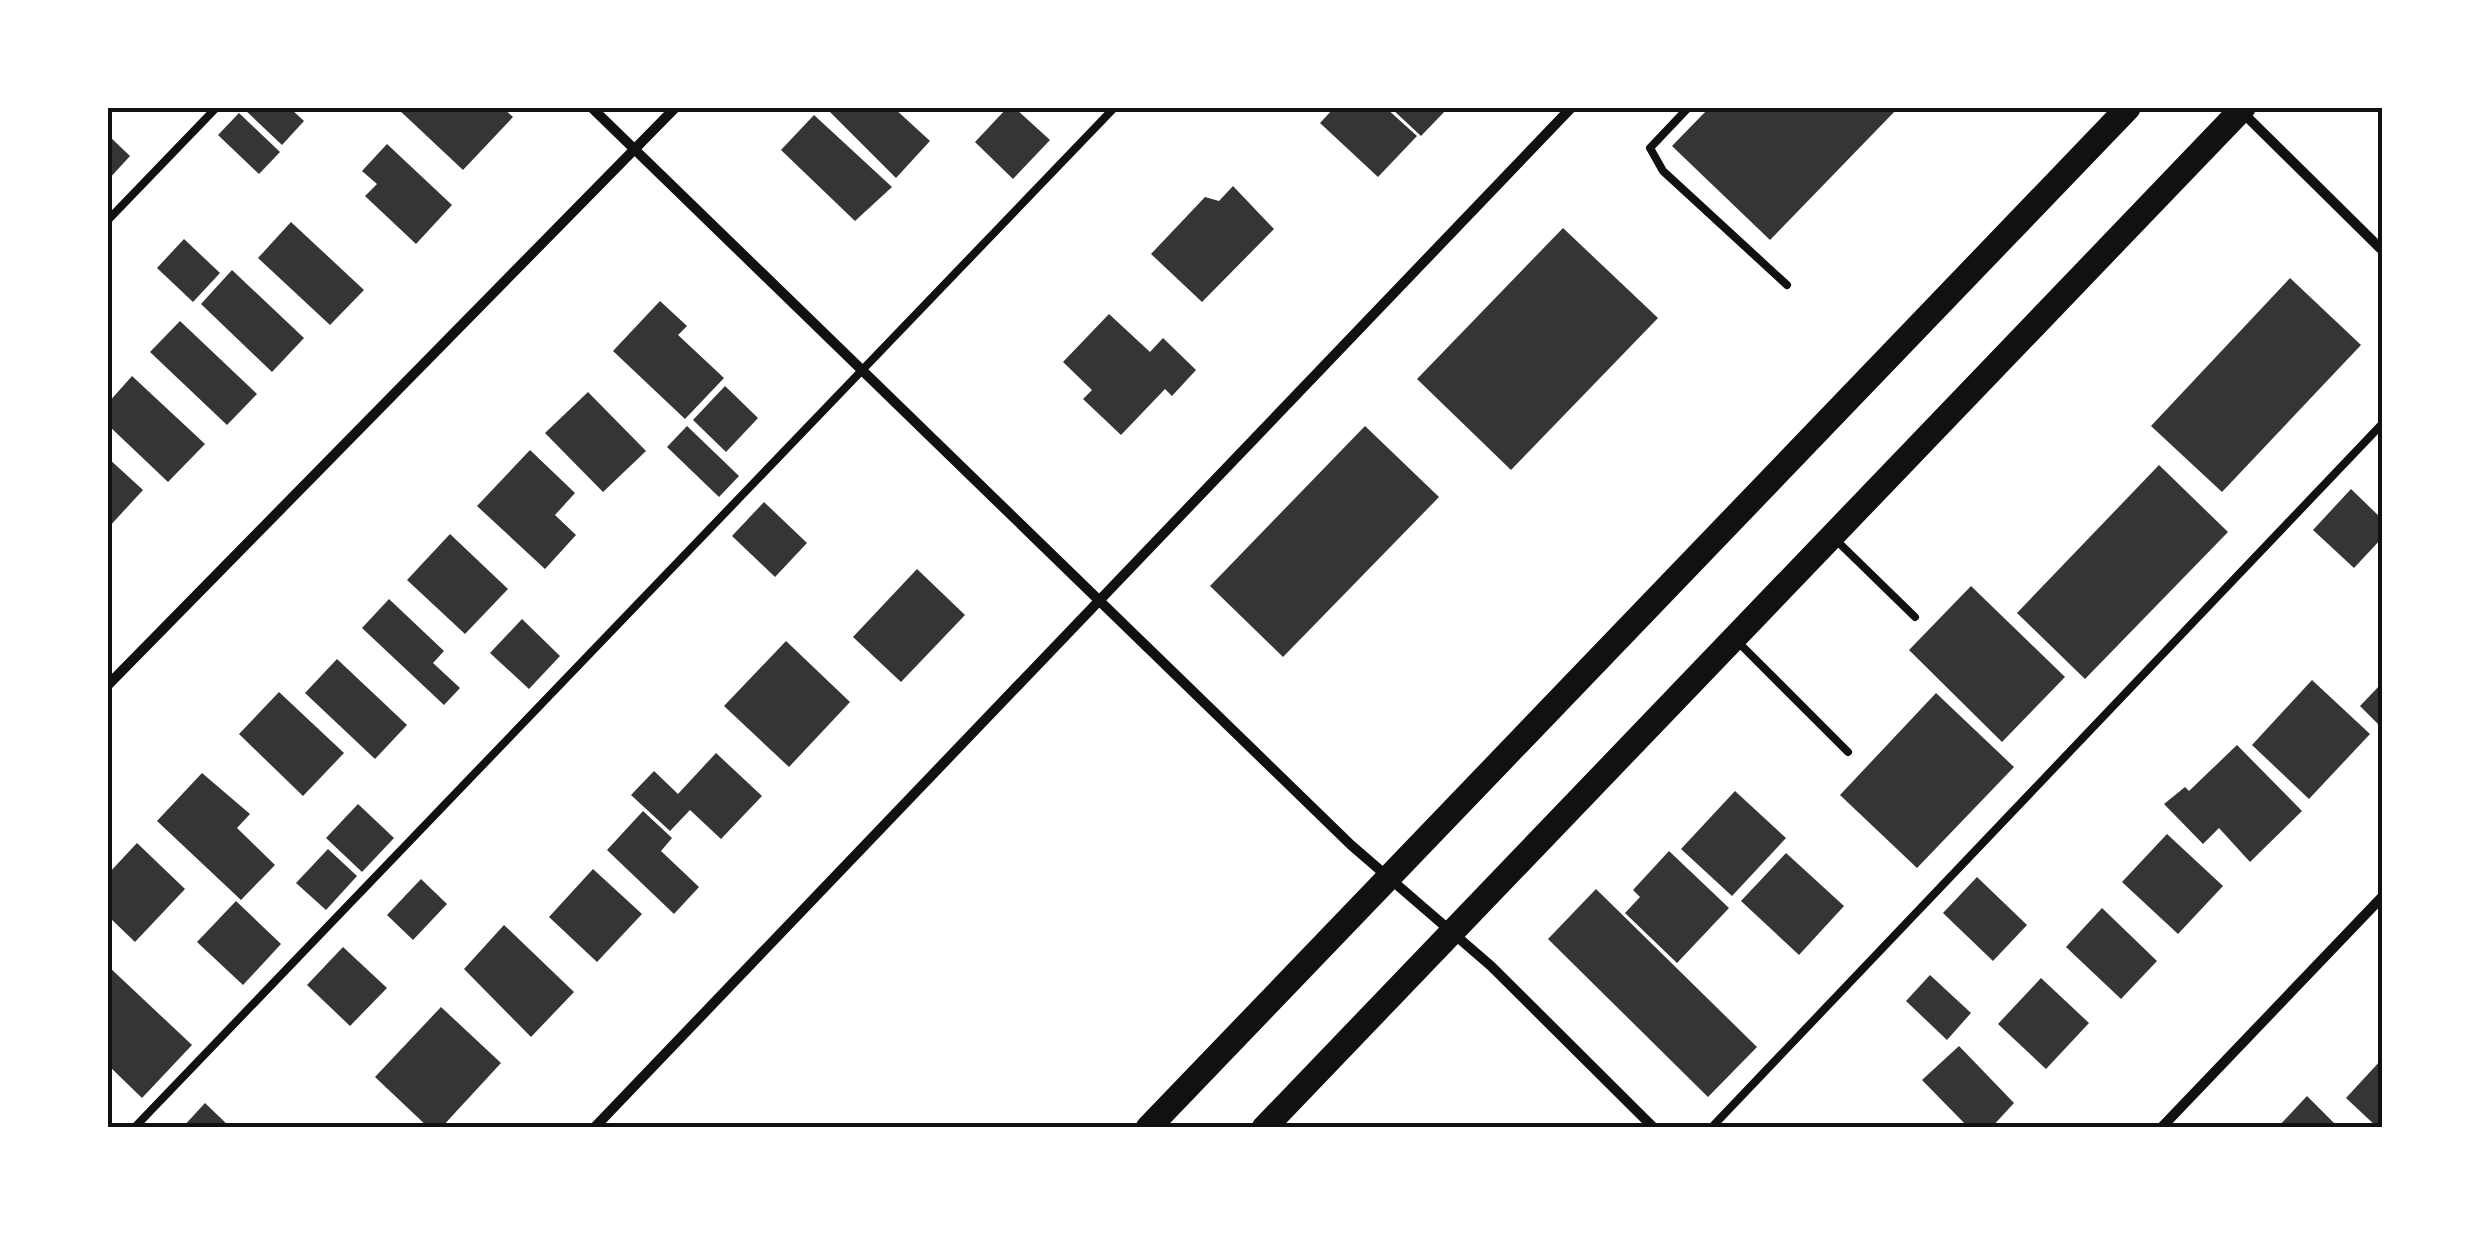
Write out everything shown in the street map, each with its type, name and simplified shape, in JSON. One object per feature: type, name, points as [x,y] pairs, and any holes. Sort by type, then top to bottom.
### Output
[{"type":"main road","points":[[1148,1128],[2128,108]]},
{"type":"main road","points":[[1264,1128],[2240,108]]},
{"type":"street","points":[[592,108],[1097,600],[1389,877],[1453,932],[1654,1128]]},
{"type":"street","points":[[108,685],[675,108]]},
{"type":"street","points":[[594,1128],[1570,108]]},
{"type":"street","points":[[2240,108],[2382,250]]},
{"type":"street","points":[[2161,1128],[2382,897]]},
{"type":"lane","points":[[108,220],[216,108]]},
{"type":"lane","points":[[134,1128],[1114,108]]},
{"type":"lane","points":[[1688,108],[1650,148],[1662,171],[1787,285]]},
{"type":"lane","points":[[1711,1128],[2382,424]]},
{"type":"lane","points":[[1832,536],[1915,617]]},
{"type":"lane","points":[[1734,638],[1848,752]]},
{"type":"building","points":[[243,108],[290,108],[304,121],[282,145]]},
{"type":"building","points":[[397,108],[503,108],[513,117],[463,170]]},
{"type":"building","points":[[826,108],[894,108],[930,141],[896,178]]},
{"type":"building","points":[[1007,108],[1015,108],[1050,140],[1013,179],[975,142]]},
{"type":"building","points":[[1334,108],[1386,108],[1417,136],[1378,177],[1320,123]]},
{"type":"building","points":[[1391,108],[1448,108],[1421,136]]},
{"type":"building","points":[[1709,108],[1898,108],[1770,240],[1672,146]]},
{"type":"building","points":[[239,113],[280,152],[259,174],[218,135]]},
{"type":"building","points":[[814,115],[892,187],[855,221],[781,150]]},
{"type":"building","points":[[108,135],[130,156],[108,180]]},
{"type":"building","points":[[387,144],[452,205],[416,244],[365,196],[377,184],[362,171]]},
{"type":"building","points":[[1233,186],[1274,229],[1202,302],[1151,254],[1205,197],[1219,201]]},
{"type":"building","points":[[291,222],[364,290],[330,325],[258,258]]},
{"type":"building","points":[[1563,228],[1658,318],[1511,470],[1417,379]]},
{"type":"building","points":[[184,239],[220,273],[193,302],[157,268]]},
{"type":"building","points":[[232,270],[304,338],[272,372],[201,304]]},
{"type":"building","points":[[2290,278],[2361,345],[2222,492],[2151,426]]},
{"type":"building","points":[[660,301],[687,326],[678,335],[724,378],[685,419],[613,351]]},
{"type":"building","points":[[1109,314],[1150,352],[1163,338],[1196,370],[1172,396],[1165,389],[1121,435],[1083,399],[1092,390],[1063,362]]},
{"type":"building","points":[[180,321],[257,394],[227,425],[150,352]]},
{"type":"building","points":[[132,376],[205,444],[168,482],[108,425],[108,403]]},
{"type":"building","points":[[725,386],[758,418],[726,452],[693,420]]},
{"type":"building","points":[[588,392],[646,451],[603,492],[545,433]]},
{"type":"building","points":[[687,426],[739,476],[719,497],[667,447]]},
{"type":"building","points":[[1365,426],[1439,497],[1283,657],[1210,586]]},
{"type":"building","points":[[530,450],[575,493],[555,515],[576,535],[545,569],[477,506]]},
{"type":"building","points":[[108,458],[143,490],[108,528]]},
{"type":"building","points":[[2159,465],[2228,532],[2085,679],[2017,613]]},
{"type":"building","points":[[2351,489],[2382,519],[2382,538],[2354,568],[2313,530]]},
{"type":"building","points":[[764,502],[807,543],[775,577],[732,536]]},
{"type":"building","points":[[450,534],[508,589],[465,634],[407,580]]},
{"type":"building","points":[[917,569],[965,615],[901,682],[853,637]]},
{"type":"building","points":[[1971,586],[2065,677],[2002,742],[1909,650]]},
{"type":"building","points":[[389,599],[444,651],[433,663],[460,688],[444,705],[362,628]]},
{"type":"building","points":[[522,619],[560,656],[529,689],[490,653]]},
{"type":"building","points":[[786,641],[850,702],[789,767],[724,706]]},
{"type":"building","points":[[337,659],[407,725],[375,759],[305,693]]},
{"type":"building","points":[[2312,680],[2370,734],[2309,799],[2252,745]]},
{"type":"building","points":[[2382,683],[2382,728],[2360,706]]},
{"type":"building","points":[[279,692],[344,753],[303,796],[239,734]]},
{"type":"building","points":[[1936,693],[2014,767],[1917,868],[1840,795]]},
{"type":"building","points":[[2237,745],[2302,811],[2250,862],[2219,828],[2203,844],[2164,804],[2185,787],[2189,791]]},
{"type":"building","points":[[716,753],[762,796],[721,839],[690,810],[670,831],[631,795],[654,771],[678,794]]},
{"type":"building","points":[[202,773],[250,814],[237,828],[275,865],[241,900],[157,821]]},
{"type":"building","points":[[1735,791],[1786,838],[1732,896],[1681,849]]},
{"type":"building","points":[[358,804],[394,838],[362,872],[326,838]]},
{"type":"building","points":[[643,811],[672,838],[661,851],[699,887],[674,914],[607,850]]},
{"type":"building","points":[[2167,834],[2223,886],[2178,934],[2122,882]]},
{"type":"building","points":[[137,843],[185,889],[135,942],[108,916],[108,874]]},
{"type":"building","points":[[328,849],[357,876],[326,910],[296,883]]},
{"type":"building","points":[[1669,851],[1729,908],[1677,963],[1625,913],[1640,897],[1633,890]]},
{"type":"building","points":[[1786,853],[1844,906],[1799,955],[1741,901]]},
{"type":"building","points":[[593,869],[642,914],[597,962],[549,917]]},
{"type":"building","points":[[1977,877],[2027,925],[1993,961],[1943,913]]},
{"type":"building","points":[[421,879],[447,904],[413,940],[387,915]]},
{"type":"building","points":[[1596,889],[1757,1047],[1708,1097],[1548,939]]},
{"type":"building","points":[[236,901],[281,944],[243,985],[197,942]]},
{"type":"building","points":[[2102,908],[2157,961],[2121,999],[2066,947]]},
{"type":"building","points":[[504,925],[574,992],[531,1037],[464,969]]},
{"type":"building","points":[[343,947],[387,988],[350,1026],[307,985]]},
{"type":"building","points":[[108,966],[192,1045],[142,1098],[108,1065]]},
{"type":"building","points":[[1930,975],[1971,1013],[1947,1040],[1906,1001]]},
{"type":"building","points":[[2041,978],[2089,1023],[2046,1069],[1998,1024]]},
{"type":"building","points":[[441,1007],[501,1063],[441,1128],[429,1128],[375,1077]]},
{"type":"building","points":[[1959,1046],[2014,1103],[1991,1128],[1969,1128],[1922,1080]]},
{"type":"building","points":[[2382,1059],[2382,1128],[2378,1128],[2346,1098]]},
{"type":"building","points":[[2307,1096],[2339,1128],[2277,1128]]},
{"type":"building","points":[[205,1103],[231,1128],[182,1128]]}]
